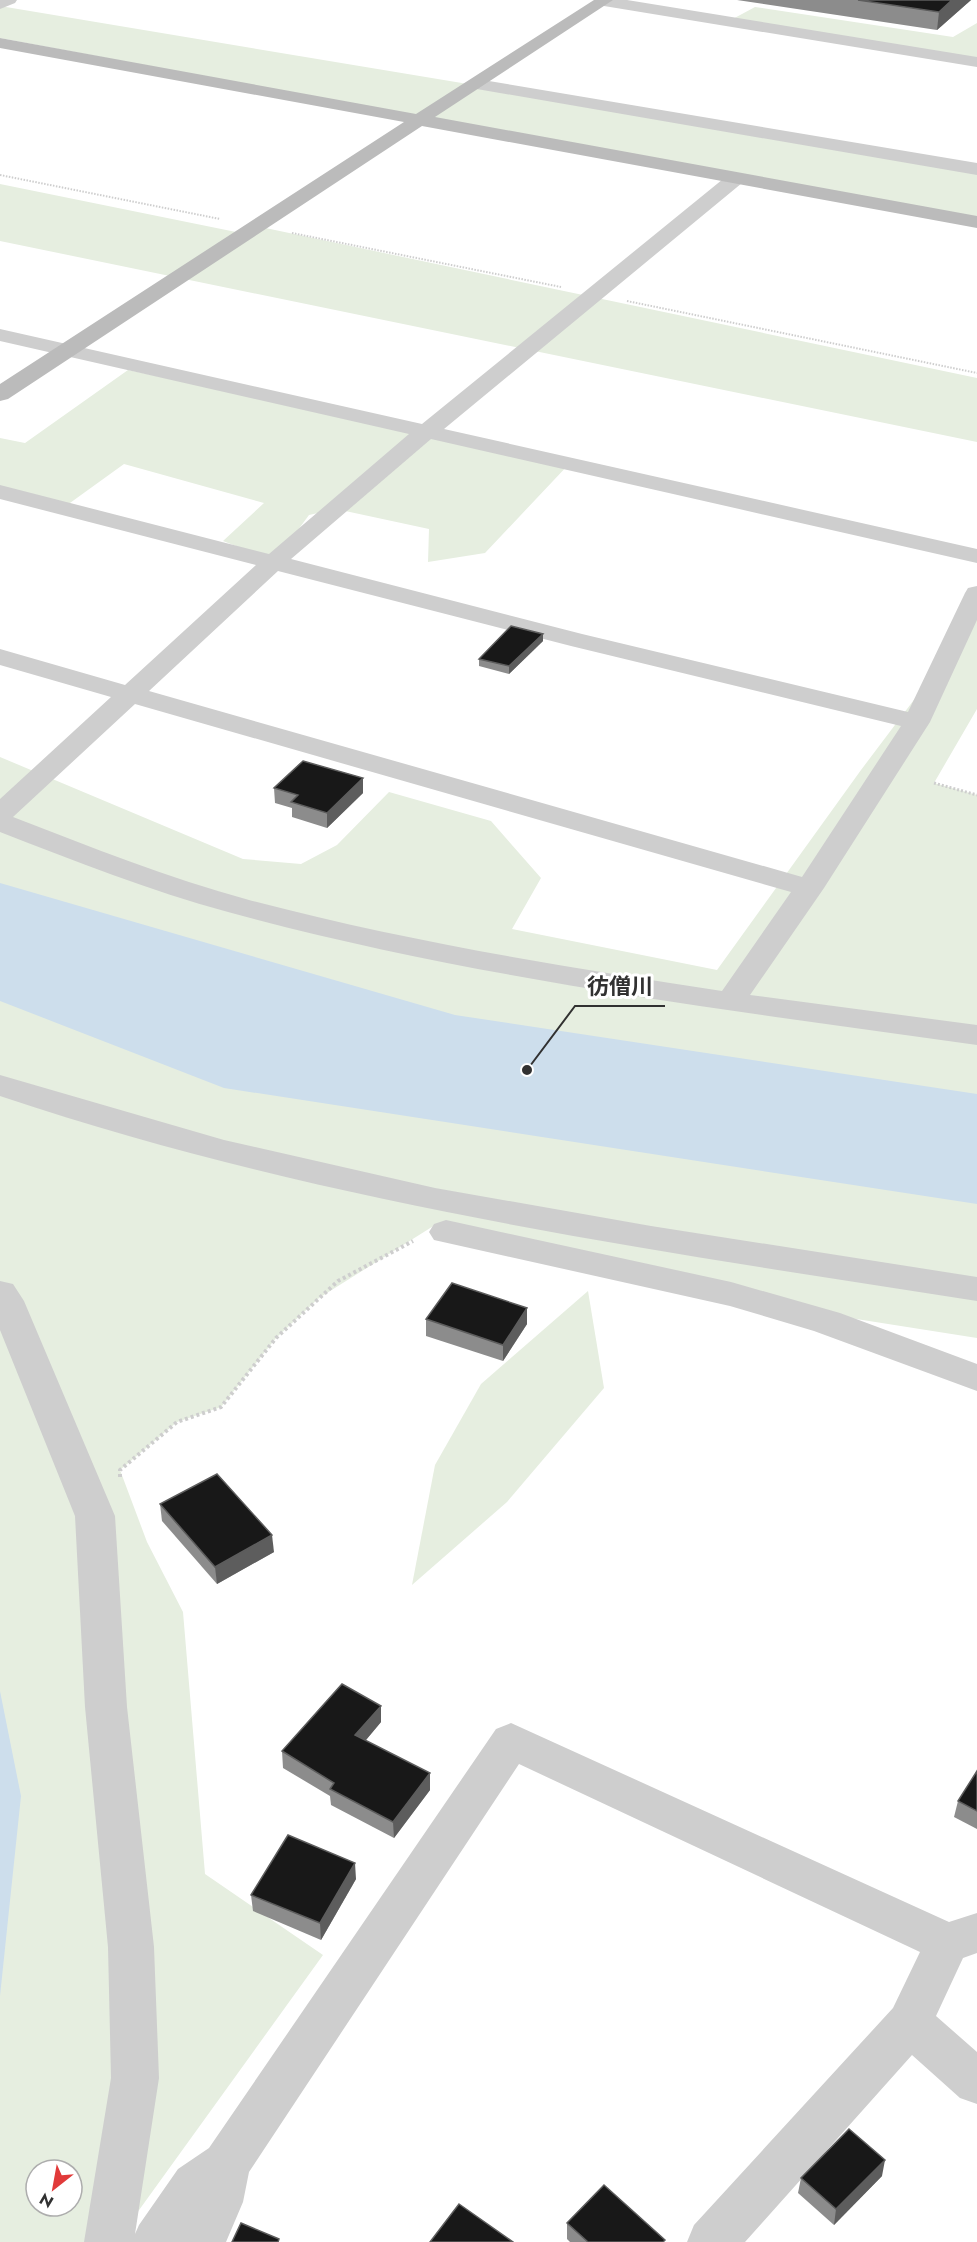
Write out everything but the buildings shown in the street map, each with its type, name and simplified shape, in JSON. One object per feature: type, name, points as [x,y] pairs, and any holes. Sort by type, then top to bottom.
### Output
[{"type":"street","points":[[0,4],[9,0]]},
{"type":"street","points":[[580,0],[603,1],[977,62]]},
{"type":"street","points":[[0,394],[603,1]]},
{"type":"street","points":[[0,43],[977,222]]},
{"type":"street","points":[[477,84],[977,169]]},
{"type":"street","points":[[0,814],[275,561],[428,431],[735,178]]},
{"type":"street","points":[[0,335],[977,555]]},
{"type":"street","points":[[0,492],[580,641],[917,722]]},
{"type":"street","points":[[730,1001],[809,888],[917,722],[977,593]]},
{"type":"street","points":[[0,657],[809,888]]},
{"type":"street","points":[[0,822],[72,853],[184,889],[301,922],[412,948],[555,976],[977,1035]]},
{"type":"street","points":[[0,1085],[174,1138],[344,1182],[505,1214],[977,1289]]},
{"type":"street","points":[[446,1232],[731,1294],[827,1322],[977,1378]]},
{"type":"street","points":[[0,1293],[6,1301],[95,1515],[106,1707],[131,1947],[135,2078],[109,2242]]},
{"type":"street","points":[[157,2242],[195,2186],[226,2164],[511,1741],[962,1938],[910,2023],[712,2242]]},
{"type":"street","points":[[910,2023],[977,2082]]},
{"type":"street","points":[[201,2242],[218,2202],[226,2164]]},
{"type":"path","points":[[0,175],[256,226]]},
{"type":"path","points":[[934,783],[977,795]]},
{"type":"path","points":[[121,1481],[120,1470],[177,1422],[221,1407],[276,1338],[338,1281],[418,1239],[446,1232]]},
{"type":"shaded area","points":[[0,6],[977,169],[977,221],[0,38]]},
{"type":"shaded area","points":[[755,7],[953,37],[977,23],[977,62],[729,21]]},
{"type":"shaded area","points":[[0,184],[236,232],[256,226],[977,378],[977,442],[0,241]]},
{"type":"shaded area","points":[[128,370],[570,463],[485,553],[428,562],[429,529],[336,509],[309,515],[275,561],[223,541],[264,503],[124,464],[63,508],[0,490],[0,438],[25,443]]},
{"type":"shaded area","points":[[977,596],[977,709],[934,783],[977,795],[977,1338],[850,1318],[435,1225],[319,1298],[276,1338],[221,1407],[177,1422],[120,1470],[147,1542],[183,1612],[205,1874],[323,1955],[116,2242],[0,2242],[0,757],[243,859],[301,864],[337,845],[389,792],[491,821],[541,878],[512,929],[717,970],[861,770],[953,648]]},
{"type":"shaded area","points":[[588,1291],[604,1388],[507,1502],[412,1585],[435,1465],[481,1384]]},
{"type":"water","points":[[0,883],[455,1015],[977,1094],[977,1204],[224,1088],[0,1001]]},
{"type":"water","points":[[0,1691],[21,1796],[0,1996]]},
{"type":"place","name":"彷僧川","points":[[527,1070]]}]
